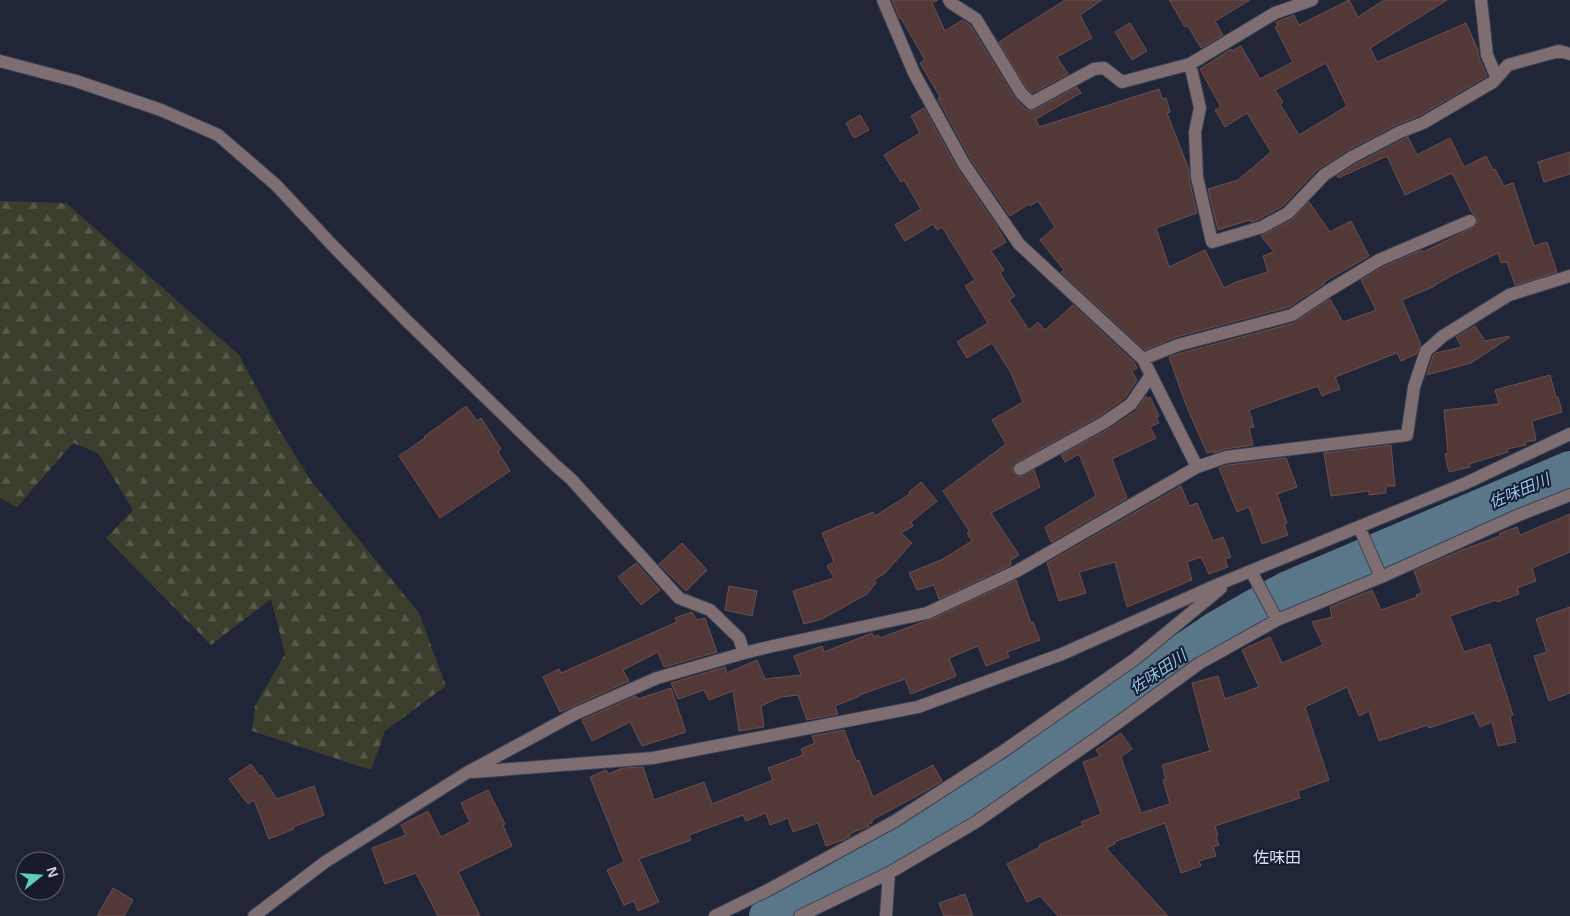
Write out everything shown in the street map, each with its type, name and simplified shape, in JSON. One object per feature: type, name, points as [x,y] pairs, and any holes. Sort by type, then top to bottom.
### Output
[{"type":"street","points":[[883,0],[914,72],[960,156],[1019,244],[1143,359],[1197,467]]},
{"type":"street","points":[[949,0],[976,19],[1021,93],[1031,104],[1094,69],[1104,68],[1122,82],[1190,64],[1275,13],[1312,0]]},
{"type":"street","points":[[1481,0],[1487,55],[1496,76]]},
{"type":"street","points":[[1190,64],[1200,108],[1195,132],[1197,177],[1212,242],[1262,227],[1288,212],[1324,175],[1384,140],[1423,124],[1493,82],[1496,76],[1508,65],[1559,51],[1570,54]]},
{"type":"street","points":[[0,61],[76,81],[161,110],[218,136],[276,185],[334,248],[406,320],[571,479],[680,598],[710,610],[728,627],[739,638],[744,653]]},
{"type":"street","points":[[1143,359],[1178,345],[1292,315],[1379,260],[1470,221]]},
{"type":"street","points":[[254,916],[324,862],[468,772],[575,714],[658,678],[744,653],[927,613],[1017,571],[1197,467],[1226,457],[1407,435],[1414,386],[1426,351],[1442,336],[1509,295],[1570,276]]},
{"type":"street","points":[[1020,469],[1105,422],[1131,404],[1151,375]]},
{"type":"street","points":[[468,772],[653,758],[918,708],[1062,654],[1232,578],[1254,575],[1361,530],[1570,434]]},
{"type":"street","points":[[800,916],[889,873],[976,822],[1200,663],[1276,618],[1570,495]]},
{"type":"street","points":[[1361,530],[1380,575]]},
{"type":"street","points":[[1254,575],[1276,618]]},
{"type":"street","points":[[716,916],[895,821],[1005,750],[1135,658],[1232,578]]},
{"type":"street","points":[[886,916],[889,873]]},
{"type":"green space","points":[[0,201],[66,203],[239,355],[277,426],[311,481],[419,613],[446,686],[385,731],[371,770],[252,731],[255,706],[285,654],[271,599],[211,645],[106,538],[133,510],[98,453],[73,443],[17,507],[0,498]]},
{"type":"building","points":[[892,0],[938,0],[932,3],[945,31],[962,20],[970,25],[1014,97],[1029,111],[1035,110],[1077,87],[1081,93],[1036,119],[1039,127],[1159,89],[1162,99],[1166,98],[1170,112],[1167,113],[1189,170],[1189,179],[1197,213],[1156,228],[1169,267],[1205,250],[1224,288],[1236,282],[1268,272],[1263,256],[1274,252],[1261,236],[1292,220],[1309,202],[1330,232],[1351,221],[1369,256],[1324,282],[1289,307],[1176,337],[1145,350],[1061,272],[1064,270],[1040,240],[1055,227],[1038,201],[1030,206],[1029,204],[1010,216],[971,160],[938,99],[940,97],[920,63],[925,60],[900,19]]},
{"type":"building","points":[[1065,0],[1102,0],[1080,15],[1092,38],[1057,57],[1068,74],[1032,93],[999,42]]},
{"type":"building","points":[[1169,0],[1250,0],[1215,21],[1223,35],[1201,48],[1188,26],[1185,27]]},
{"type":"building","points":[[1349,0],[1358,17],[1384,0],[1447,0],[1370,48],[1377,62],[1466,23],[1487,76],[1419,116],[1396,125],[1348,150],[1318,169],[1283,206],[1251,222],[1250,220],[1218,230],[1208,189],[1238,180],[1271,152],[1247,113],[1225,127],[1215,110],[1221,107],[1200,69],[1231,49],[1232,51],[1241,46],[1260,79],[1293,62],[1275,27],[1278,26],[1276,22],[1294,15],[1299,25]],"holes":[[[1326,63],[1347,106],[1299,135],[1280,104],[1283,102],[1275,90]]]},
{"type":"building","points":[[1130,23],[1147,51],[1132,60],[1115,32]]},
{"type":"building","points":[[924,108],[957,168],[1006,242],[991,251],[1004,270],[1000,273],[1015,296],[1009,300],[1029,330],[1038,322],[1045,330],[1073,305],[1134,362],[1137,368],[1132,371],[1137,380],[1125,398],[1101,415],[1013,464],[1013,472],[1019,477],[1034,470],[1040,487],[991,513],[1019,555],[1010,561],[1011,565],[939,599],[934,585],[917,590],[909,573],[943,559],[972,541],[967,533],[970,532],[943,491],[1006,444],[992,420],[1023,402],[1011,373],[992,343],[967,358],[957,342],[988,323],[965,286],[975,280],[942,227],[937,230],[933,224],[905,241],[895,225],[921,209],[904,180],[901,182],[884,155],[920,133],[911,116]]},
{"type":"building","points":[[860,115],[869,130],[854,138],[846,123]]},
{"type":"building","points":[[1408,137],[1417,155],[1450,138],[1464,167],[1486,156],[1504,186],[1513,183],[1534,246],[1547,242],[1557,272],[1515,285],[1507,262],[1501,263],[1498,253],[1435,286],[1402,300],[1421,345],[1416,354],[1401,361],[1397,353],[1335,377],[1340,389],[1322,396],[1318,386],[1249,410],[1254,427],[1249,428],[1253,445],[1207,453],[1186,405],[1169,357],[1294,323],[1330,299],[1343,322],[1376,310],[1361,280],[1383,267],[1422,250],[1423,252],[1478,225],[1477,217],[1472,213],[1452,173],[1405,195],[1387,156],[1338,178],[1337,176],[1356,164]]},
{"type":"building","points":[[1570,152],[1570,174],[1544,182],[1538,162]]},
{"type":"building","points":[[1475,326],[1485,341],[1509,336],[1509,338],[1471,363],[1427,375],[1433,356],[1436,353],[1462,347],[1456,337]]},
{"type":"building","points":[[1550,375],[1562,412],[1532,421],[1536,440],[1525,442],[1526,445],[1507,449],[1508,452],[1469,464],[1470,467],[1449,472],[1445,454],[1448,453],[1444,410],[1499,404],[1495,390]]},
{"type":"building","points":[[1146,396],[1148,399],[1150,397],[1159,416],[1156,417],[1159,423],[1150,427],[1156,438],[1112,459],[1127,498],[1051,542],[1045,527],[1096,496],[1079,454],[1065,462],[1061,455],[1109,429],[1136,411]]},
{"type":"building","points":[[466,406],[477,421],[481,418],[501,449],[498,452],[510,471],[440,518],[399,456]]},
{"type":"building","points":[[1391,445],[1395,486],[1386,486],[1386,493],[1369,495],[1369,491],[1331,496],[1324,453]]},
{"type":"building","points":[[1286,458],[1297,487],[1277,494],[1287,523],[1284,524],[1288,535],[1262,544],[1249,507],[1237,512],[1219,468],[1228,465]]},
{"type":"building","points":[[921,482],[937,501],[911,522],[913,526],[901,533],[912,543],[885,573],[874,580],[876,583],[867,594],[822,619],[804,624],[793,591],[834,578],[827,566],[834,562],[822,533],[873,512],[875,516],[910,494],[909,492]]},
{"type":"building","points":[[1181,486],[1189,506],[1197,503],[1213,541],[1223,537],[1231,557],[1225,559],[1228,567],[1209,574],[1201,557],[1187,562],[1192,580],[1127,607],[1115,562],[1079,572],[1086,593],[1059,601],[1047,563]]},
{"type":"building","points":[[1570,514],[1570,552],[1532,568],[1536,581],[1517,588],[1519,594],[1450,616],[1464,652],[1490,644],[1513,715],[1510,716],[1516,742],[1498,746],[1492,722],[1480,727],[1474,713],[1429,728],[1428,725],[1379,741],[1369,711],[1359,716],[1347,687],[1305,707],[1329,780],[1298,791],[1300,798],[1215,826],[1219,845],[1213,847],[1216,856],[1199,861],[1201,866],[1181,873],[1165,823],[1114,842],[1115,844],[1106,848],[1168,916],[1058,916],[1040,896],[1027,902],[1007,864],[1040,847],[1039,845],[1083,825],[1081,822],[1101,814],[1083,762],[1100,756],[1096,750],[1121,733],[1132,749],[1121,757],[1141,813],[1170,804],[1163,780],[1166,779],[1162,765],[1210,751],[1192,683],[1218,676],[1225,699],[1259,687],[1242,650],[1270,637],[1282,663],[1323,645],[1312,622],[1332,617],[1330,607],[1372,590],[1381,610],[1417,597],[1416,595],[1422,593],[1414,571],[1500,536],[1500,533],[1517,527],[1520,535]]},
{"type":"building","points":[[682,543],[707,570],[686,591],[659,564]]},
{"type":"building","points":[[636,563],[660,590],[641,605],[618,577]]},
{"type":"building","points":[[1016,580],[1031,623],[1033,622],[1040,640],[1007,652],[1009,657],[986,666],[978,646],[949,658],[956,676],[911,694],[905,679],[859,695],[835,706],[838,714],[807,720],[798,695],[781,697],[761,706],[764,727],[739,731],[733,691],[709,700],[704,690],[678,699],[671,683],[725,667],[727,673],[757,660],[765,679],[801,675],[794,656],[822,646],[824,652],[872,633],[874,637],[878,635],[880,638],[930,620]]},
{"type":"building","points":[[729,586],[757,591],[752,616],[725,610]]},
{"type":"building","points":[[1570,607],[1570,693],[1549,701],[1534,656],[1547,652],[1536,619]]},
{"type":"building","points":[[692,612],[697,620],[705,618],[717,652],[664,667],[658,652],[623,670],[629,681],[560,712],[543,677],[559,669],[561,673],[677,622],[675,618]]},
{"type":"building","points":[[671,688],[686,732],[642,746],[630,722],[592,741],[582,720],[636,696],[638,699]]},
{"type":"building","points":[[844,730],[856,761],[859,760],[873,797],[933,765],[942,781],[872,820],[872,823],[868,824],[869,826],[849,834],[850,836],[843,840],[826,846],[818,823],[793,832],[788,818],[770,825],[766,813],[746,821],[743,815],[689,835],[691,840],[639,859],[659,902],[638,911],[634,901],[624,905],[607,870],[624,862],[590,777],[606,770],[608,774],[623,768],[643,767],[654,800],[704,782],[712,804],[773,780],[768,768],[803,755],[801,749],[815,743],[812,736]]},
{"type":"building","points":[[251,764],[277,799],[314,786],[324,815],[269,839],[254,800],[248,804],[229,779]]},
{"type":"building","points":[[488,790],[505,824],[503,825],[512,846],[458,872],[480,916],[438,916],[416,873],[385,884],[372,848],[406,835],[401,825],[428,811],[441,837],[470,822],[461,803]]},
{"type":"building","points":[[113,888],[133,900],[124,916],[97,916]]},
{"type":"building","points":[[965,894],[973,916],[944,916],[939,903]]},
{"type":"waterway","name":"佐味田川","points":[[768,916],[829,887],[886,854],[1215,631],[1253,609],[1288,590],[1570,470]]},
{"type":"district","name":"佐味田","points":[[1277,857]]}]
